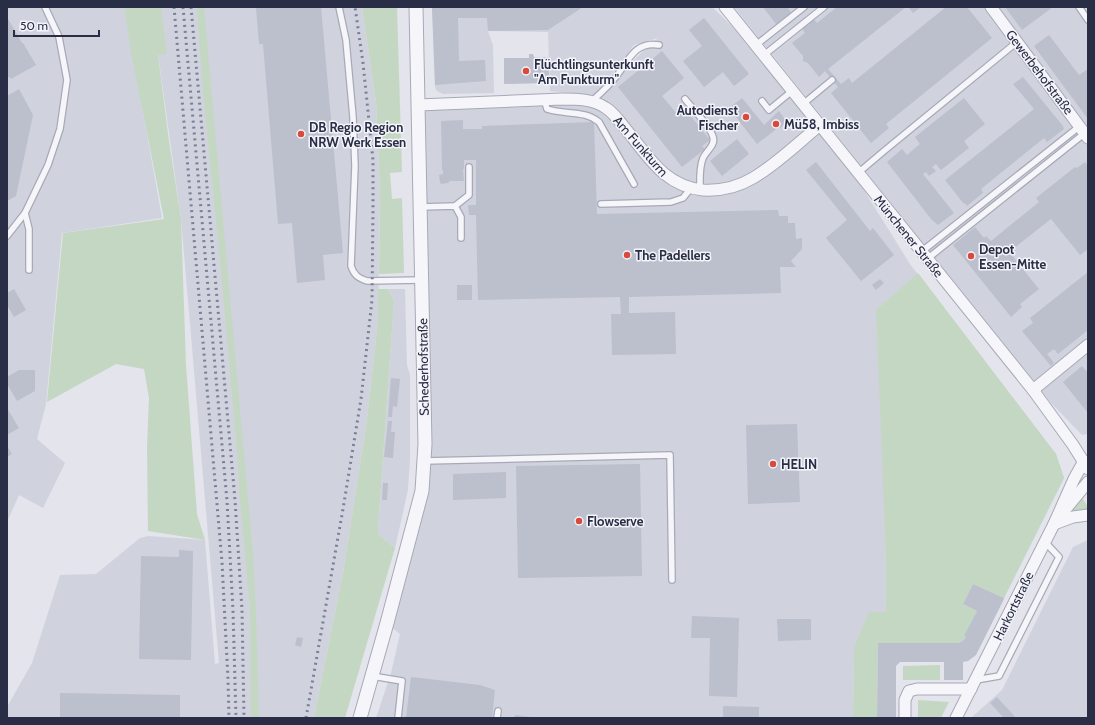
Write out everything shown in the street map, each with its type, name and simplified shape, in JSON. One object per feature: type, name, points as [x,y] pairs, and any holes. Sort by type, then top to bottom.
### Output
[{"type":"street","name":"Schederhofstraße","points":[[360,718],[422,491],[425,444],[416,7]]},
{"type":"street","name":"Münchener Straße","points":[[725,7],[1032,390],[1087,466]]},
{"type":"street","name":"Gewerbehofstraße","points":[[991,7],[1084,132]]},
{"type":"street","name":"Am Funkturm","points":[[418,105],[562,98],[591,102],[606,108],[614,115],[652,161],[668,177],[679,184],[695,189],[712,190],[732,188],[763,172],[820,125]]},
{"type":"street","points":[[1032,390],[1088,345]]},
{"type":"street","name":"Harkortstraße","points":[[956,718],[1054,524],[1074,479],[1087,466]]},
{"type":"street","name":"Harkortstraße","points":[[1054,524],[1088,482]]},
{"type":"street","points":[[1054,524],[1073,517],[1088,515]]},
{"type":"street","points":[[905,718],[905,700],[910,691],[917,689],[974,684]]},
{"type":"lane","points":[[7,236],[25,213],[48,165],[60,129],[67,80],[59,37],[45,7]]},
{"type":"lane","points":[[339,7],[346,40],[353,117],[355,166],[351,266],[354,274],[367,281],[422,280]]},
{"type":"lane","points":[[756,45],[804,7]]},
{"type":"lane","points":[[764,55],[824,7]]},
{"type":"lane","points":[[1079,7],[1088,20]]},
{"type":"lane","points":[[858,173],[1017,42]]},
{"type":"lane","points":[[591,102],[618,75],[630,57],[637,50],[651,44],[659,45]]},
{"type":"lane","points":[[803,104],[832,80]]},
{"type":"lane","points":[[762,101],[769,110],[792,91]]},
{"type":"lane","points":[[544,99],[547,109],[558,113],[577,113],[592,116],[599,122],[634,184]]},
{"type":"lane","points":[[601,204],[671,202],[683,198],[695,189],[700,175],[701,164],[704,156],[713,143],[714,138],[711,131],[685,99]]},
{"type":"lane","points":[[924,255],[1084,132]]},
{"type":"lane","points":[[924,255],[1084,132]]},
{"type":"lane","points":[[420,207],[455,206],[469,195],[469,167]]},
{"type":"lane","points":[[455,206],[460,217],[461,238]]},
{"type":"lane","points":[[25,213],[29,230],[30,270]]},
{"type":"lane","points":[[424,461],[670,455],[672,580]]},
{"type":"lane","points":[[974,684],[999,676],[1059,557],[1045,542]]},
{"type":"lane","points":[[372,676],[402,681],[398,718]]},
{"type":"lane","points":[[497,718],[498,711]]},
{"type":"shaded area","points":[[7,7],[124,7],[162,218],[62,233],[46,404],[37,439],[65,463],[43,508],[19,495],[7,522]]},
{"type":"shaded area","points":[[149,7],[362,7],[376,102],[380,194],[378,321],[367,420],[343,573],[314,718],[7,718],[7,707],[32,663],[60,575],[96,574],[140,538],[148,536],[205,540],[215,664],[219,663],[181,219],[158,54]]},
{"type":"shaded area","points":[[432,7],[712,7],[755,48],[847,163],[910,264],[1056,454],[1064,478],[1004,598],[981,586],[980,587],[885,534],[886,612],[854,657],[853,718],[376,718],[391,673],[400,634],[391,627],[427,492],[424,108],[577,101],[595,95],[550,91],[548,32],[488,31],[493,45],[494,93],[443,94],[437,91],[435,87]],"holes":[[[658,38],[598,92],[634,45]]]},
{"type":"shaded area","points":[[734,7],[1088,7],[1088,434],[1082,435],[1052,404]]},
{"type":"shaded area","points":[[388,289],[405,289],[407,365],[410,375],[410,459],[408,490],[395,548],[379,535],[378,529],[394,301]]},
{"type":"shaded area","points":[[1088,540],[1088,718],[971,718],[1002,690],[1073,547]]},
{"type":"green space","points":[[124,7],[161,7],[167,54],[158,55],[181,219],[186,365],[197,514],[205,540],[148,531],[147,447],[149,398],[144,369],[116,364],[47,402],[63,233],[164,219],[131,53]]},
{"type":"green space","points":[[197,7],[204,7],[253,554],[259,718],[251,718],[250,608],[221,271],[203,94]]},
{"type":"green space","points":[[362,7],[397,7],[402,172],[390,173],[392,199],[402,198],[404,273],[379,274],[380,194],[376,102]]},
{"type":"green space","points":[[918,273],[1056,454],[1064,478],[1004,598],[973,584],[963,604],[977,611],[964,640],[959,643],[878,643],[877,718],[853,718],[854,647],[869,612],[886,612],[885,533],[876,310]]},
{"type":"green space","points":[[378,289],[388,289],[394,301],[378,529],[379,535],[395,548],[345,718],[314,718],[343,573],[367,420],[378,321]]},
{"type":"green space","points":[[1081,496],[1088,507],[1088,510],[1071,512]]},
{"type":"green space","points":[[940,665],[940,680],[903,680],[903,666]]},
{"type":"green space","points":[[918,700],[949,702],[941,718],[918,718]]},
{"type":"building","name":"DB Regio Region NRW Werk Essen","points":[[321,7],[343,253],[323,255],[325,280],[297,283],[292,223],[278,224],[263,44],[259,44],[256,8]]},
{"type":"building","points":[[432,7],[583,7],[548,30],[488,31],[487,18],[458,18],[459,61],[485,60],[486,81],[435,85]]},
{"type":"building","points":[[763,7],[787,7],[791,12],[776,24]]},
{"type":"building","points":[[837,7],[906,7],[828,69],[841,84],[849,78],[852,83],[946,7],[967,7],[992,38],[886,124],[889,128],[871,143],[831,93],[838,87],[825,71],[819,77],[808,63],[803,61],[803,56],[792,43],[805,33],[801,27],[813,18],[817,23]]},
{"type":"building","points":[[908,7],[921,7],[913,13]]},
{"type":"building","points":[[1005,7],[1053,7],[1022,30]]},
{"type":"building","points":[[7,17],[36,65],[11,79],[10,77],[7,78]]},
{"type":"building","points":[[704,18],[749,74],[734,86],[723,72],[704,87],[683,61],[702,46],[689,30]]},
{"type":"building","points":[[1049,35],[1079,75],[1088,69],[1088,119],[1034,46]]},
{"type":"building","points":[[662,51],[684,78],[662,96],[678,115],[685,109],[710,140],[702,146],[705,149],[682,167],[618,87]]},
{"type":"building","name":"Flüchtlingsunterkunft \"Am Funkturm\"","points":[[529,54],[533,54],[534,57],[549,57],[549,83],[504,84],[504,58],[529,58]]},
{"type":"building","points":[[1023,77],[1064,129],[1047,142],[1044,138],[981,189],[983,193],[967,206],[945,180],[1034,109],[1013,84]]},
{"type":"building","points":[[19,89],[33,115],[16,196],[7,201],[7,96]]},
{"type":"building","name":"Autodienst Fischer","points":[[742,98],[764,125],[779,111],[787,122],[757,144],[729,108]]},
{"type":"building","points":[[964,98],[985,124],[964,141],[969,148],[941,170],[936,164],[932,167],[936,171],[929,176],[926,172],[923,174],[954,213],[938,225],[931,219],[887,162],[902,149],[907,155],[920,144],[915,137]]},
{"type":"building","points":[[463,120],[463,129],[482,129],[482,126],[594,122],[597,214],[778,210],[779,216],[788,216],[788,223],[795,223],[796,239],[802,238],[802,249],[791,261],[796,267],[780,267],[781,293],[629,297],[629,313],[675,312],[676,354],[612,355],[611,314],[621,314],[620,297],[478,300],[476,215],[469,215],[468,205],[476,205],[476,160],[464,160],[464,181],[450,181],[448,183],[441,184],[439,175],[443,174],[441,121]]},
{"type":"building","points":[[737,139],[749,154],[722,176],[710,161]]},
{"type":"building","points":[[816,162],[870,231],[873,228],[894,255],[861,281],[826,238],[847,220],[806,170]]},
{"type":"building","points":[[1085,162],[1088,166],[1088,249],[1080,255],[1051,219],[1009,252],[1039,289],[1020,304],[1022,307],[1011,317],[953,245],[975,227],[984,238],[986,236],[991,241],[1039,202],[1036,198],[1075,167],[1077,168]]},
{"type":"building","points":[[1088,272],[1088,330],[1058,354],[1054,349],[1047,354],[1054,363],[1051,366],[1022,331],[1033,323],[1030,318]]},
{"type":"building","points":[[880,279],[884,283],[876,290],[872,285]]},
{"type":"building","points":[[457,285],[472,285],[472,300],[457,300]]},
{"type":"building","points":[[14,289],[26,310],[14,317],[7,305],[7,293]]},
{"type":"building","points":[[1082,366],[1088,373],[1088,413],[1063,382]]},
{"type":"building","points":[[19,370],[35,370],[35,391],[17,401],[7,384],[7,377]]},
{"type":"building","points":[[391,378],[400,379],[397,407],[393,406],[392,417],[388,417]]},
{"type":"building","points":[[7,408],[19,428],[7,435]]},
{"type":"building","points":[[388,421],[392,421],[391,432],[395,432],[393,458],[384,457]]},
{"type":"building","name":"HELIN","points":[[797,424],[800,502],[748,504],[746,425]]},
{"type":"building","points":[[7,446],[12,454],[7,457]]},
{"type":"building","name":"Flowserve","points":[[640,464],[642,576],[518,578],[516,466]]},
{"type":"building","points":[[506,472],[506,498],[453,500],[453,474]]},
{"type":"building","points":[[383,483],[388,483],[387,500],[382,500]]},
{"type":"building","points":[[179,550],[193,551],[191,660],[139,659],[141,556],[179,557]]},
{"type":"building","points":[[973,584],[1004,599],[976,655],[968,661],[963,662],[963,680],[944,680],[944,662],[900,662],[896,666],[896,718],[877,718],[878,643],[959,643],[964,640],[966,636],[964,636],[977,611],[963,604]]},
{"type":"building","points":[[692,616],[739,618],[737,697],[709,696],[710,638],[691,638]]},
{"type":"building","points":[[777,619],[811,619],[811,640],[778,641]]},
{"type":"building","points":[[297,637],[303,638],[301,647],[295,645]]},
{"type":"building","points":[[411,677],[480,685],[495,690],[492,718],[406,718]]},
{"type":"building","points":[[60,693],[180,695],[180,718],[60,718]]},
{"type":"building","points":[[997,697],[1016,718],[1004,718],[990,703]]},
{"type":"building","points":[[723,706],[759,707],[759,718],[723,718]]},
{"type":"building","points":[[515,715],[531,717],[531,718],[514,718]]},
{"type":"railway","points":[[174,7],[222,562],[229,718]]},
{"type":"railway","points":[[183,7],[227,501],[233,610],[236,718]]},
{"type":"railway","points":[[191,7],[235,500],[242,610],[244,718]]},
{"type":"railway","points":[[306,718],[361,399],[372,300],[373,160],[363,63],[355,7]]},
{"type":"place","name":"Flüchtlingsunterkunft \"Am Funkturm\"","points":[[526,71]]},
{"type":"place","name":"Autodienst Fischer","points":[[746,117]]},
{"type":"place","name":"Mü58, Imbiss","points":[[776,124]]},
{"type":"place","name":"DB Regio Region NRW Werk Essen","points":[[301,134]]},
{"type":"place","name":"The Padellers","points":[[627,255]]},
{"type":"place","name":"Depot Essen-Mitte","points":[[971,256]]},
{"type":"place","name":"HELIN","points":[[773,464]]},
{"type":"place","name":"Flowserve","points":[[579,521]]}]
